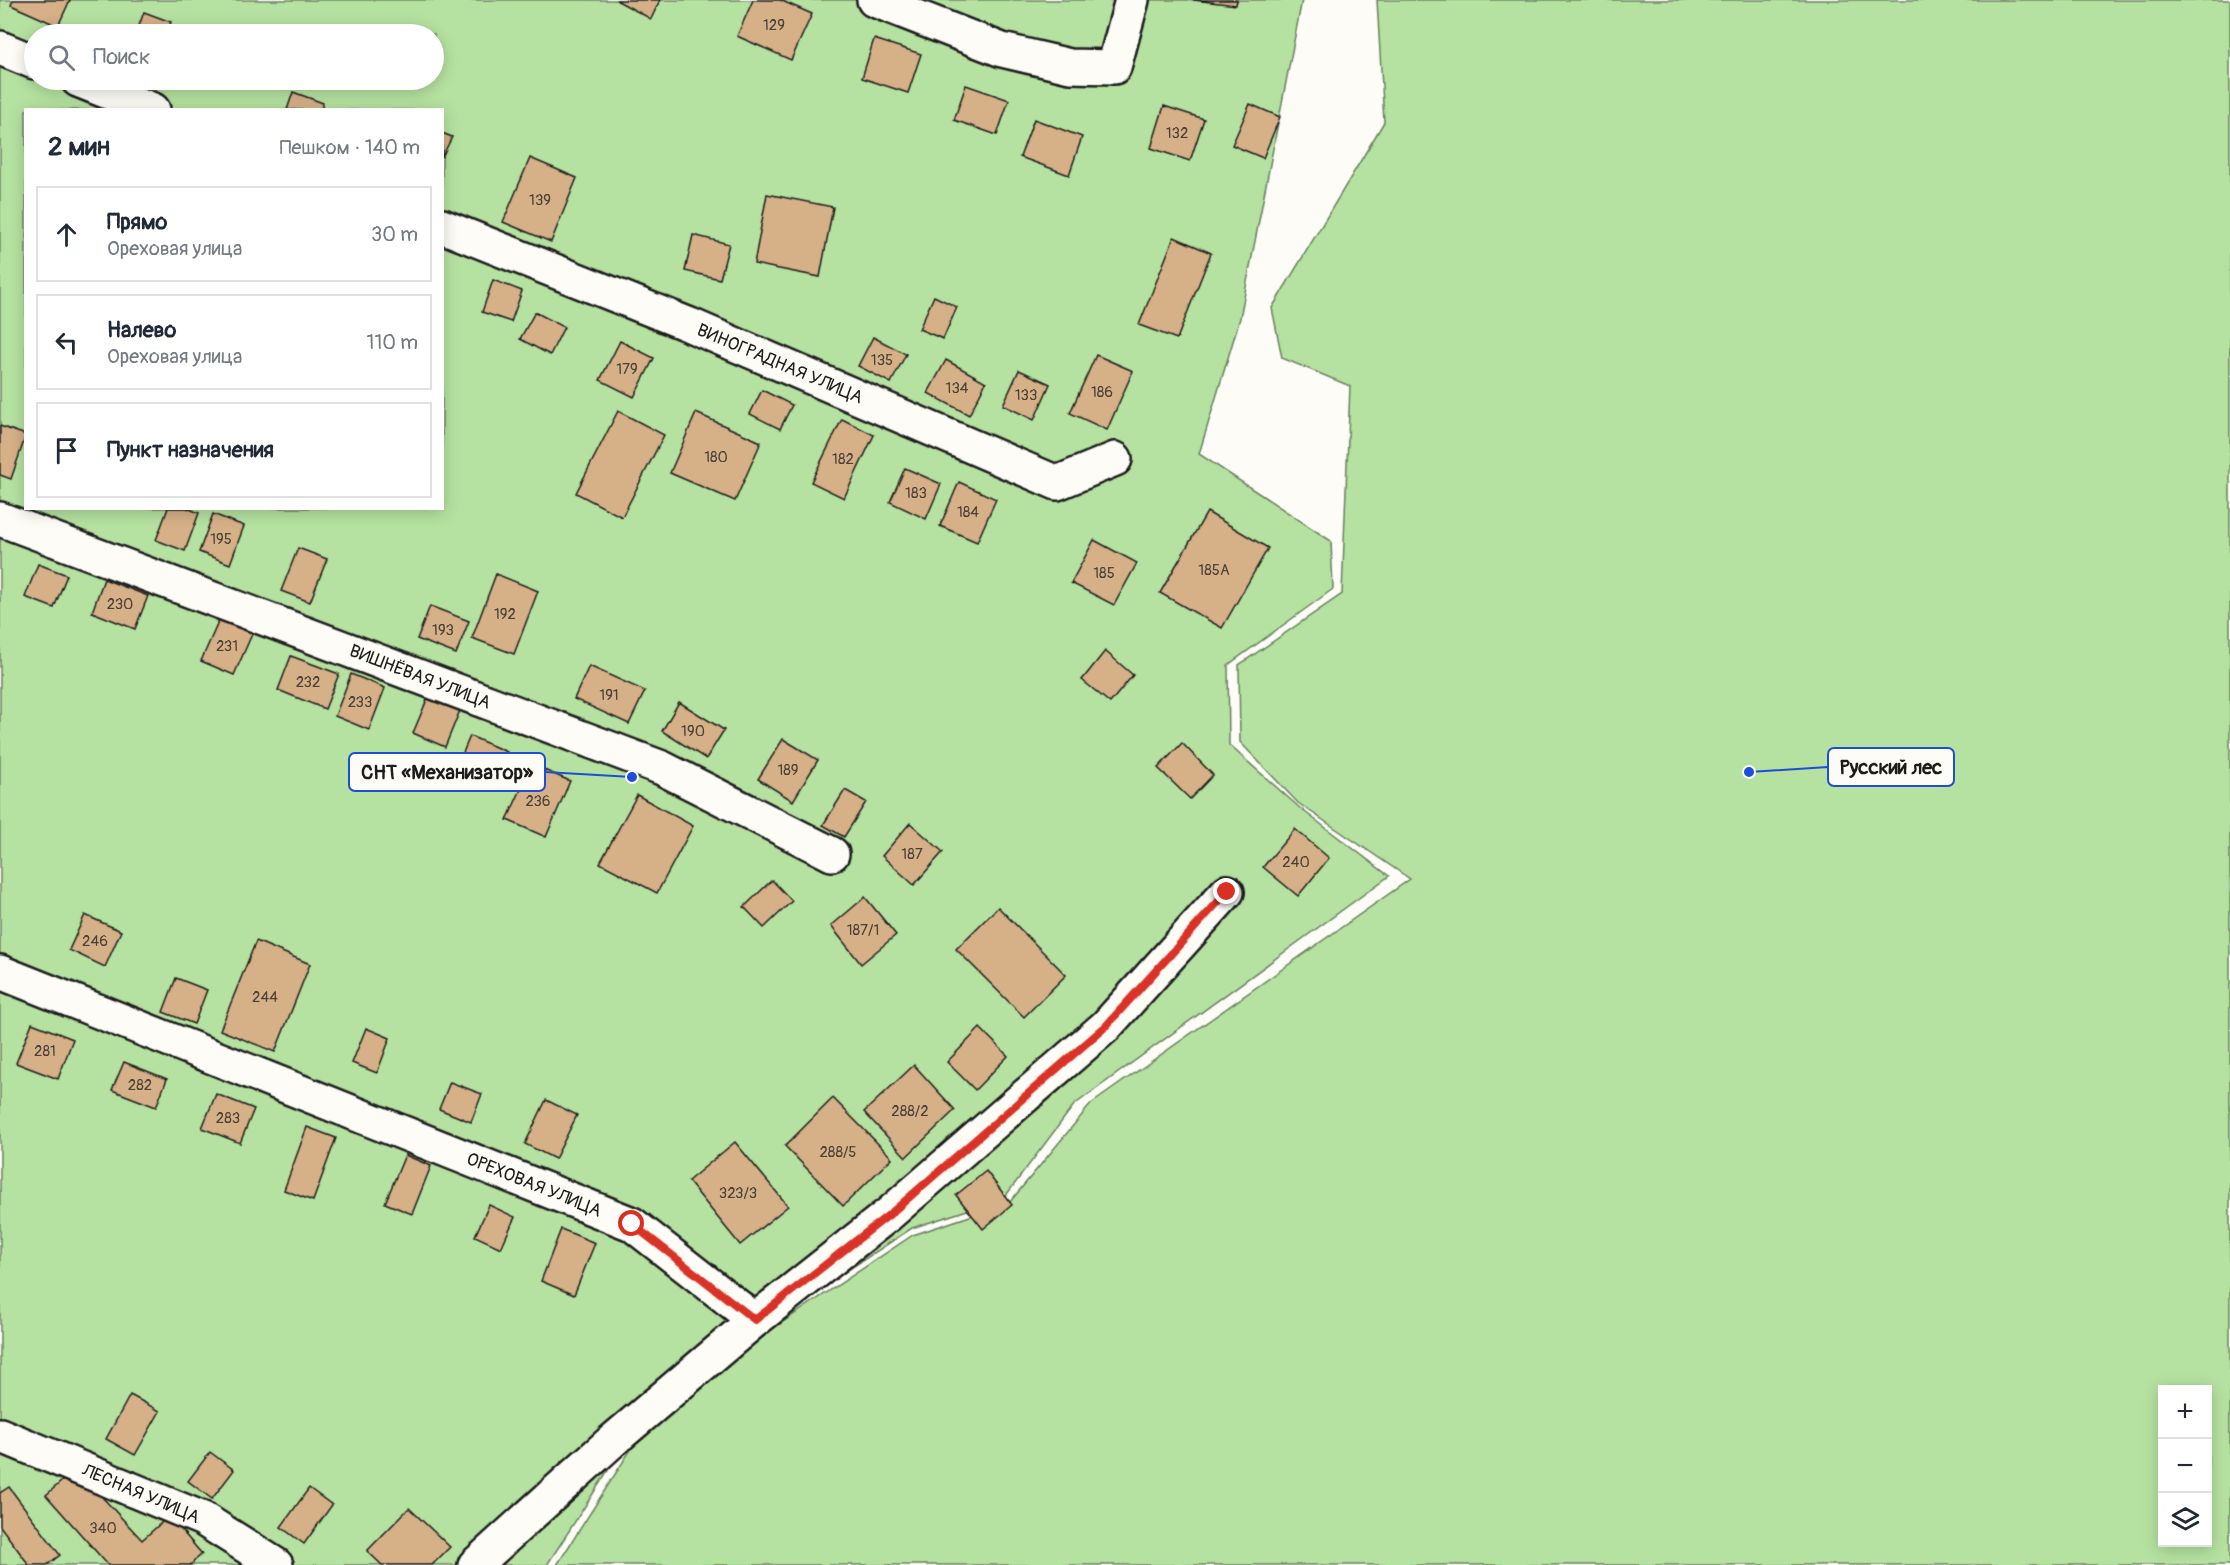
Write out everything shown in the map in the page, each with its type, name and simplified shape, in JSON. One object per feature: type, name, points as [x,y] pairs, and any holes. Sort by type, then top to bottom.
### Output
[{"type":"street","points":[[874,0],[1002,50],[1070,66],[1114,67],[1132,0]]},
{"type":"street","points":[[0,48],[24,58]]},
{"type":"street","points":[[103,90],[148,108]]},
{"type":"street","name":"ВИНОГРАДНАЯ УЛИЦА","points":[[444,227],[690,325],[1057,483],[1115,459]]},
{"type":"street","name":"ВИШНЁВАЯ УЛИЦА","points":[[0,519],[662,768],[832,854]]},
{"type":"street","points":[[475,1565],[611,1442],[755,1320],[890,1214],[1106,1026],[1227,892]]},
{"type":"street","name":"ОРЕХОВАЯ УЛИЦА","points":[[0,972],[632,1224],[755,1320]]},
{"type":"street","name":"ЛЕСНАЯ УЛИЦА","points":[[0,1435],[203,1519],[276,1565]]},
{"type":"green space","points":[[0,0],[1302,0],[1240,318],[1199,454],[1331,541],[1333,589],[1228,665],[1229,745],[1301,809],[1389,876],[1074,1105],[1004,1198],[912,1228],[656,1396],[547,1565],[0,1565]]},
{"type":"green space","points":[[1377,0],[2230,0],[2230,1565],[557,1565],[660,1404],[913,1235],[1009,1203],[1091,1104],[1410,879],[1298,803],[1240,742],[1239,665],[1342,594],[1350,386],[1282,358],[1272,308],[1384,122]]},
{"type":"building","points":[[13,0],[70,0],[59,24],[54,24],[11,5]]},
{"type":"building","points":[[616,0],[660,0],[651,19]]},
{"type":"building","points":[[753,0],[780,0],[812,14],[791,60],[737,36]]},
{"type":"building","points":[[1193,0],[1237,0],[1236,5]]},
{"type":"building","points":[[144,12],[171,22],[170,24],[140,24]]},
{"type":"building","points":[[874,39],[921,54],[908,93],[862,78]]},
{"type":"building","points":[[966,85],[1009,100],[997,135],[954,120]]},
{"type":"building","points":[[293,92],[323,103],[322,108],[288,108]]},
{"type":"building","points":[[1250,104],[1280,117],[1263,158],[1232,145]]},
{"type":"building","points":[[1164,106],[1204,119],[1190,161],[1151,148]]},
{"type":"building","points":[[1034,119],[1082,137],[1069,175],[1020,157]]},
{"type":"building","points":[[444,134],[452,137],[444,153]]},
{"type":"building","points":[[530,158],[577,178],[551,242],[503,222]]},
{"type":"building","points":[[767,194],[833,207],[820,277],[754,264]]},
{"type":"building","points":[[693,235],[729,244],[720,279],[685,271]]},
{"type":"building","points":[[1174,237],[1211,253],[1177,339],[1139,325]]},
{"type":"building","points":[[493,280],[522,291],[511,322],[482,312]]},
{"type":"building","points":[[934,296],[957,307],[943,339],[919,329]]},
{"type":"building","points":[[535,312],[564,327],[550,355],[520,339]]},
{"type":"building","points":[[873,337],[906,354],[891,383],[858,366]]},
{"type":"building","points":[[620,341],[654,358],[634,397],[600,380]]},
{"type":"building","points":[[1096,355],[1133,371],[1107,430],[1070,413]]},
{"type":"building","points":[[946,360],[986,382],[969,415],[928,393]]},
{"type":"building","points":[[1019,370],[1050,384],[1034,420],[1003,405]]},
{"type":"building","points":[[762,390],[792,405],[780,429],[750,414]]},
{"type":"building","points":[[618,411],[664,435],[622,517],[576,493]]},
{"type":"building","points":[[696,413],[761,442],[735,501],[670,473]]},
{"type":"building","points":[[842,419],[874,435],[844,498],[811,482]]},
{"type":"building","points":[[0,426],[24,434],[24,441],[11,479],[0,475]]},
{"type":"building","points":[[905,468],[941,484],[926,519],[890,502]]},
{"type":"building","points":[[959,482],[996,499],[977,542],[940,526]]},
{"type":"building","points":[[167,510],[192,510],[199,513],[185,551],[156,540]]},
{"type":"building","points":[[1207,512],[1268,548],[1222,628],[1160,593]]},
{"type":"building","points":[[213,514],[244,526],[230,564],[199,552]]},
{"type":"building","points":[[1094,540],[1137,563],[1114,605],[1071,583]]},
{"type":"building","points":[[298,548],[327,559],[310,602],[281,591]]},
{"type":"building","points":[[38,564],[67,575],[54,608],[25,597]]},
{"type":"building","points":[[496,574],[538,591],[514,654],[472,638]]},
{"type":"building","points":[[104,579],[148,596],[135,629],[92,612]]},
{"type":"building","points":[[430,606],[469,621],[456,654],[417,639]]},
{"type":"building","points":[[220,618],[253,632],[234,675],[201,661]]},
{"type":"building","points":[[1105,651],[1133,675],[1110,703],[1082,680]]},
{"type":"building","points":[[291,656],[339,674],[325,709],[278,690]]},
{"type":"building","points":[[589,666],[645,691],[629,724],[574,699]]},
{"type":"building","points":[[351,674],[385,688],[369,730],[335,716]]},
{"type":"building","points":[[431,690],[463,703],[445,747],[413,733]]},
{"type":"building","points":[[679,702],[724,730],[706,759],[662,731]]},
{"type":"building","points":[[470,736],[507,752],[490,790],[454,774]]},
{"type":"building","points":[[783,739],[818,760],[793,801],[758,779]]},
{"type":"building","points":[[1182,743],[1213,775],[1190,799],[1158,768]]},
{"type":"building","points":[[532,765],[570,781],[546,837],[507,820]]},
{"type":"building","points":[[845,790],[866,802],[844,837],[823,825]]},
{"type":"building","points":[[637,795],[693,826],[657,893],[600,863]]},
{"type":"building","points":[[910,823],[943,852],[914,885],[882,856]]},
{"type":"building","points":[[1295,829],[1329,858],[1298,896],[1263,867]]},
{"type":"building","points":[[772,880],[792,901],[764,928],[744,907]]},
{"type":"building","points":[[865,897],[896,935],[861,964],[831,926]]},
{"type":"building","points":[[998,907],[1066,975],[1024,1017],[956,949]]},
{"type":"building","points":[[85,915],[121,931],[105,967],[69,950]]},
{"type":"building","points":[[256,941],[310,964],[275,1052],[220,1030]]},
{"type":"building","points":[[176,978],[207,990],[194,1024],[163,1012]]},
{"type":"building","points":[[32,1023],[73,1039],[58,1079],[16,1063]]},
{"type":"building","points":[[366,1028],[390,1038],[377,1073],[352,1063]]},
{"type":"building","points":[[980,1028],[1008,1056],[975,1090],[947,1062]]},
{"type":"building","points":[[124,1062],[167,1079],[156,1107],[112,1090]]},
{"type":"building","points":[[914,1065],[955,1110],[906,1157],[864,1112]]},
{"type":"building","points":[[450,1082],[482,1094],[471,1122],[439,1109]]},
{"type":"building","points":[[216,1094],[254,1109],[240,1143],[202,1128]]},
{"type":"building","points":[[833,1098],[892,1158],[843,1206],[785,1146]]},
{"type":"building","points":[[546,1100],[577,1115],[555,1159],[525,1144]]},
{"type":"building","points":[[307,1127],[336,1138],[313,1201],[284,1190]]},
{"type":"building","points":[[735,1142],[788,1206],[740,1245],[688,1181]]},
{"type":"building","points":[[405,1155],[431,1166],[412,1214],[385,1203]]},
{"type":"building","points":[[986,1171],[1012,1205],[983,1229],[956,1195]]},
{"type":"building","points":[[489,1205],[515,1217],[501,1248],[475,1236]]},
{"type":"building","points":[[561,1229],[595,1243],[574,1295],[541,1281]]},
{"type":"building","points":[[130,1395],[160,1411],[135,1455],[106,1439]]},
{"type":"building","points":[[210,1452],[234,1470],[212,1499],[188,1481]]},
{"type":"building","points":[[76,1469],[142,1540],[169,1516],[202,1554],[190,1565],[108,1565],[46,1495]]},
{"type":"building","points":[[9,1487],[60,1555],[47,1565],[29,1565],[0,1526],[0,1493]]},
{"type":"building","points":[[309,1488],[332,1505],[304,1544],[281,1527]]},
{"type":"building","points":[[409,1508],[450,1547],[432,1565],[382,1565],[367,1551]]},
{"type":"place","name":"Русский лес","points":[[1749,772]]},
{"type":"place","name":"СНТ «Механизатор»","points":[[632,777]]},
{"type":"route","points":[[632,1224],[755,1320],[890,1214],[1106,1026],[1227,892]]}]
